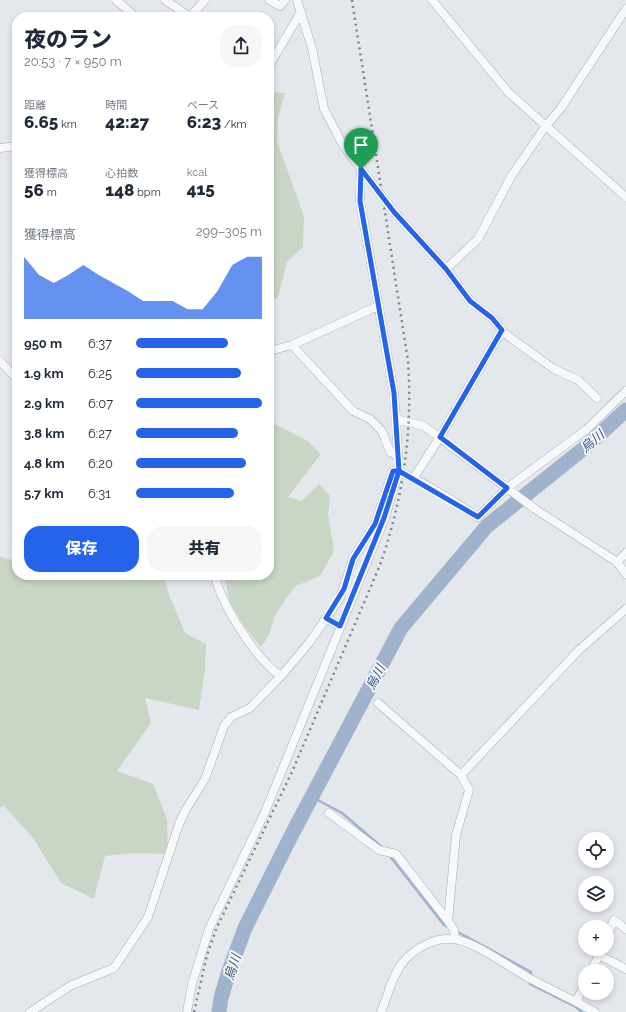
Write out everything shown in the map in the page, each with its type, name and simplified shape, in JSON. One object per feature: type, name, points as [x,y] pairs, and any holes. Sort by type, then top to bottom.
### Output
[{"type":"street","points":[[165,0],[183,12]]},
{"type":"street","points":[[194,12],[205,0]]},
{"type":"street","points":[[269,0],[280,6],[284,0]]},
{"type":"street","points":[[297,0],[312,48],[324,109],[343,145],[361,169],[394,212],[446,269],[470,301],[492,318],[502,330],[501,331],[554,369],[578,380],[597,398]]},
{"type":"street","points":[[432,0],[510,93],[545,127],[626,197]]},
{"type":"street","points":[[119,1],[131,12]]},
{"type":"street","points":[[446,269],[478,239],[512,175],[545,127],[561,108],[626,9]]},
{"type":"street","points":[[274,57],[301,12]]},
{"type":"street","points":[[0,148],[12,147]]},
{"type":"street","points":[[187,1012],[192,984],[209,929],[265,812],[384,518],[399,471],[394,393],[360,201],[361,169]]},
{"type":"street","points":[[274,350],[292,345],[378,306]]},
{"type":"street","points":[[413,479],[440,437],[501,331]]},
{"type":"street","points":[[292,345],[353,411],[370,420],[382,431],[390,452],[398,456]]},
{"type":"street","points":[[0,361],[12,374]]},
{"type":"street","points":[[30,1012],[70,986],[114,968],[148,918],[179,824],[206,779],[224,726],[231,717],[250,708],[281,676],[309,643],[342,594],[353,559],[375,524],[393,471],[399,471],[478,517],[509,490],[587,429],[626,391]]},
{"type":"street","points":[[396,419],[418,423],[440,437],[532,507],[618,562],[626,574]]},
{"type":"street","points":[[618,562],[626,553]]},
{"type":"street","points":[[216,580],[217,586],[228,609],[243,633],[274,672],[281,676]]},
{"type":"street","points":[[461,775],[579,650],[626,609]]},
{"type":"street","points":[[326,618],[340,626]]},
{"type":"street","points":[[378,703],[461,775],[469,790],[456,835],[448,920]]},
{"type":"street","points":[[329,813],[379,850],[396,854],[448,920],[454,930],[456,939]]},
{"type":"street","points":[[614,920],[626,929]]},
{"type":"street","points":[[381,1012],[393,980],[401,966],[418,950],[440,939],[456,939],[475,947],[595,1012]]},
{"type":"street","points":[[606,956],[626,969]]},
{"type":"street","points":[[576,1002],[578,998]]},
{"type":"green space","points":[[274,92],[285,93],[278,118],[277,141],[304,217],[303,247],[287,262],[278,297],[274,300]]},
{"type":"green space","points":[[274,424],[306,440],[321,454],[288,497],[302,501],[319,484],[330,496],[328,514],[334,551],[320,576],[296,586],[287,597],[275,615],[269,635],[261,647],[245,627],[230,603],[225,580],[274,580]]},
{"type":"green space","points":[[0,556],[12,560],[12,580],[165,580],[169,595],[185,633],[206,644],[205,670],[199,710],[145,698],[151,723],[117,771],[153,784],[167,819],[168,854],[134,853],[105,856],[94,899],[61,883],[33,838],[4,806],[0,807]]},
{"type":"waterway","name":"烏川","points":[[219,1012],[221,998],[229,971],[245,928],[291,836],[401,628],[487,526],[588,445],[626,410]]},
{"type":"waterway","points":[[312,797],[342,813],[383,848]]},
{"type":"waterway","points":[[389,855],[444,925],[448,927]]},
{"type":"waterway","points":[[456,931],[531,972],[530,984],[576,1007],[582,1012]]},
{"type":"railway","points":[[194,1012],[207,955],[217,927],[292,772],[380,565],[395,515],[404,465],[409,414],[408,361],[352,0]]},
{"type":"route","points":[[361,169],[360,201],[383,341],[394,393],[399,471],[393,471],[375,524],[353,559],[348,570],[344,589],[340,598],[326,618],[340,626],[384,518],[399,471],[478,517],[507,488],[440,437],[502,330],[492,318],[470,301],[446,269],[394,212],[361,169]]}]
